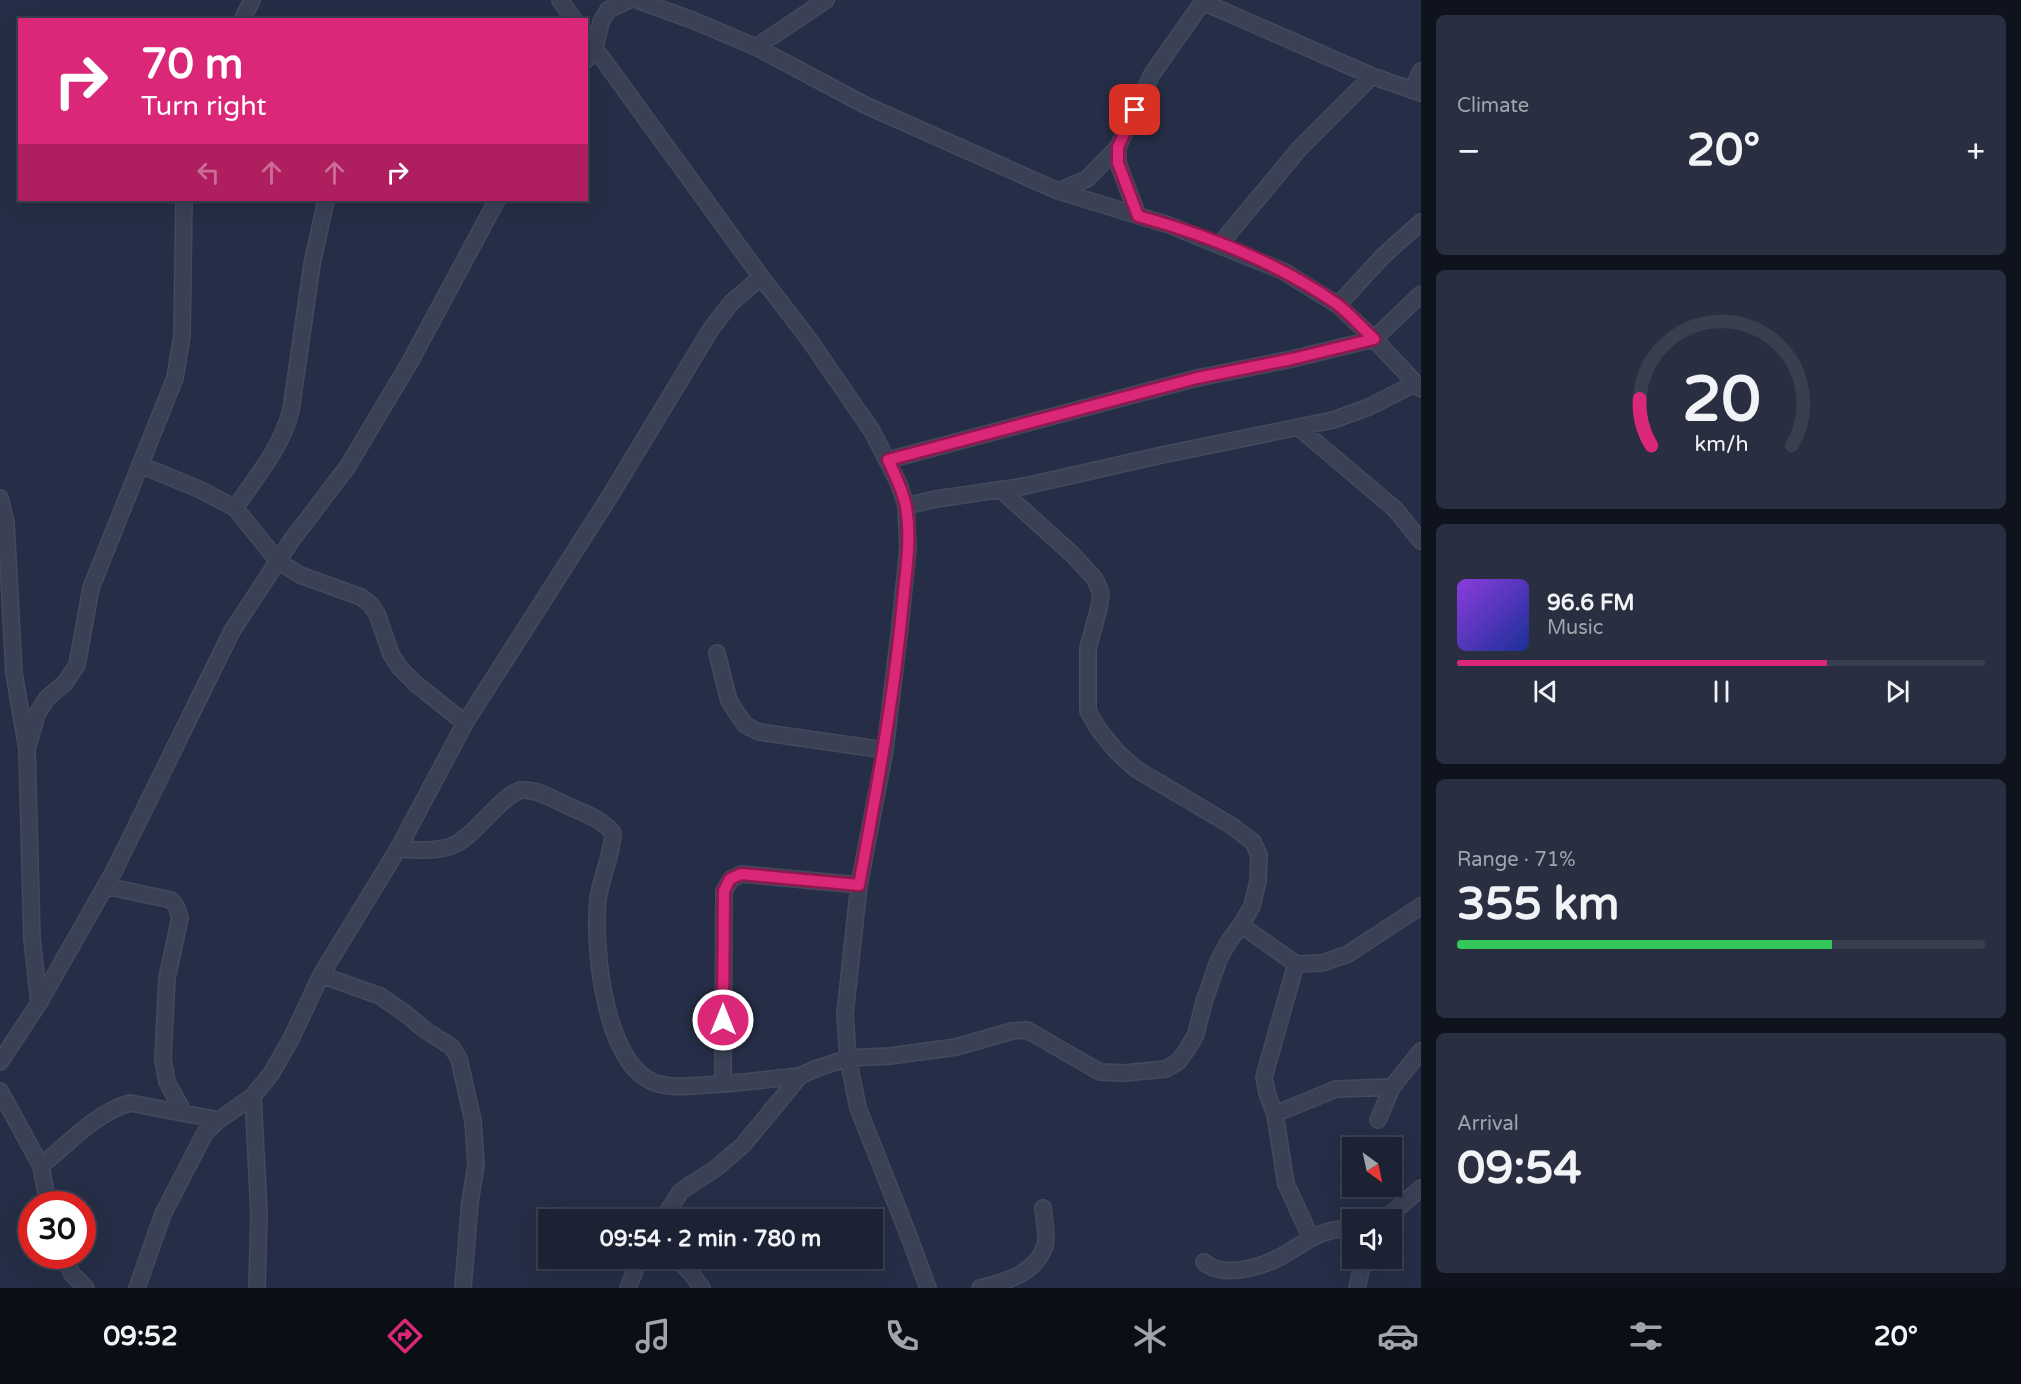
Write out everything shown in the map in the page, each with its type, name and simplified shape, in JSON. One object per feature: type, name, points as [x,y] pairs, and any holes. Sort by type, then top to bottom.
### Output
[{"type":"street","points":[[243,18],[252,0]]},
{"type":"street","points":[[560,0],[573,18]]},
{"type":"street","points":[[629,0],[608,10],[589,48],[840,384],[872,431],[888,460],[906,506],[908,548],[900,627],[885,750],[859,885],[845,1014],[848,1058],[858,1108],[928,1288]]},
{"type":"street","points":[[637,0],[756,47],[865,105],[1058,191],[1169,225],[1220,244],[1283,272],[1338,305],[1419,386],[1350,414],[1298,427],[1001,490],[936,499],[906,506]]},
{"type":"street","points":[[756,47],[826,0]]},
{"type":"street","points":[[1058,191],[1087,179],[1118,147],[1152,74],[1204,1],[1372,76],[1416,91],[1421,71]]},
{"type":"street","points":[[1220,244],[1300,148],[1372,76]]},
{"type":"street","points":[[1118,147],[1118,163],[1138,216]]},
{"type":"street","points":[[27,749],[37,714],[47,698],[65,683],[77,664],[91,588],[175,378],[182,335],[184,201]]},
{"type":"street","points":[[235,508],[277,447],[287,428],[312,264],[326,201]]},
{"type":"street","points":[[0,1062],[39,1003],[105,886],[232,631],[278,561],[348,466],[410,362],[496,201]]},
{"type":"street","points":[[1338,305],[1383,256],[1421,222]]},
{"type":"street","points":[[137,1288],[163,1214],[205,1133],[253,1096],[271,1074],[292,1037],[321,975],[398,849],[465,723],[616,486],[711,329],[731,303],[761,277]]},
{"type":"street","points":[[888,460],[1197,378],[1292,359],[1374,339],[1421,294]]},
{"type":"street","points":[[1298,427],[1395,509],[1421,541]]},
{"type":"street","points":[[140,465],[199,489],[235,508],[278,561],[300,576],[361,597],[377,614],[391,654],[400,668],[416,684],[465,723]]},
{"type":"street","points":[[398,849],[425,850],[454,845],[474,831],[510,797],[521,790],[540,793],[605,823],[613,833],[598,899],[598,960],[606,1005],[612,1030],[632,1064],[639,1072],[658,1084],[678,1086],[723,1084],[800,1076],[848,1058],[890,1056],[956,1047],[1012,1031],[1027,1030],[1100,1072],[1124,1074],[1166,1068],[1179,1061],[1196,1034],[1219,959],[1228,941],[1252,906],[1258,881],[1259,855],[1253,842],[1232,826],[1136,770],[1099,730],[1088,711],[1088,648],[1101,593],[1095,579],[1071,554],[1001,490]]},
{"type":"street","points":[[0,498],[6,523],[14,673],[27,749],[32,939],[39,1003]]},
{"type":"street","points":[[717,653],[729,701],[745,725],[759,732],[885,750]]},
{"type":"street","points":[[723,1084],[724,891],[730,879],[741,874],[859,885]]},
{"type":"street","points":[[105,886],[171,900],[179,912],[180,918],[167,978],[163,1059],[167,1082],[184,1113]]},
{"type":"street","points":[[1241,925],[1296,964],[1322,963],[1348,954],[1421,906]]},
{"type":"street","points":[[1296,964],[1264,1077],[1266,1093],[1275,1114],[1286,1184],[1311,1238]]},
{"type":"street","points":[[321,975],[380,996],[452,1047],[459,1059],[473,1121],[476,1165],[470,1202],[463,1288]]},
{"type":"street","points":[[1378,1120],[1392,1088],[1421,1051]]},
{"type":"street","points":[[669,1209],[681,1191],[715,1170],[743,1146],[800,1076]]},
{"type":"street","points":[[1275,1114],[1336,1089],[1392,1088]]},
{"type":"street","points":[[0,1091],[40,1166],[45,1191]]},
{"type":"street","points":[[253,1096],[259,1213],[257,1288]]},
{"type":"street","points":[[40,1166],[102,1116],[117,1107],[130,1103],[219,1120]]},
{"type":"street","points":[[1397,1209],[1421,1188]]},
{"type":"street","points":[[980,1288],[1009,1281],[1033,1266],[1045,1245],[1043,1208]]},
{"type":"street","points":[[1204,1262],[1210,1268],[1217,1270],[1250,1267],[1275,1259],[1311,1238],[1342,1228]]},
{"type":"street","points":[[70,1269],[86,1288]]},
{"type":"street","points":[[628,1288],[636,1269]]},
{"type":"street","points":[[688,1269],[702,1288]]},
{"type":"street","points":[[1357,1288],[1361,1269]]},
{"type":"route","points":[[723,1020],[724,891],[730,879],[741,874],[859,885],[885,750],[908,548],[906,506],[888,460],[1197,378],[1292,359],[1374,339],[1338,305],[1283,272],[1220,244],[1138,216],[1118,163],[1118,147],[1135,110]]}]
